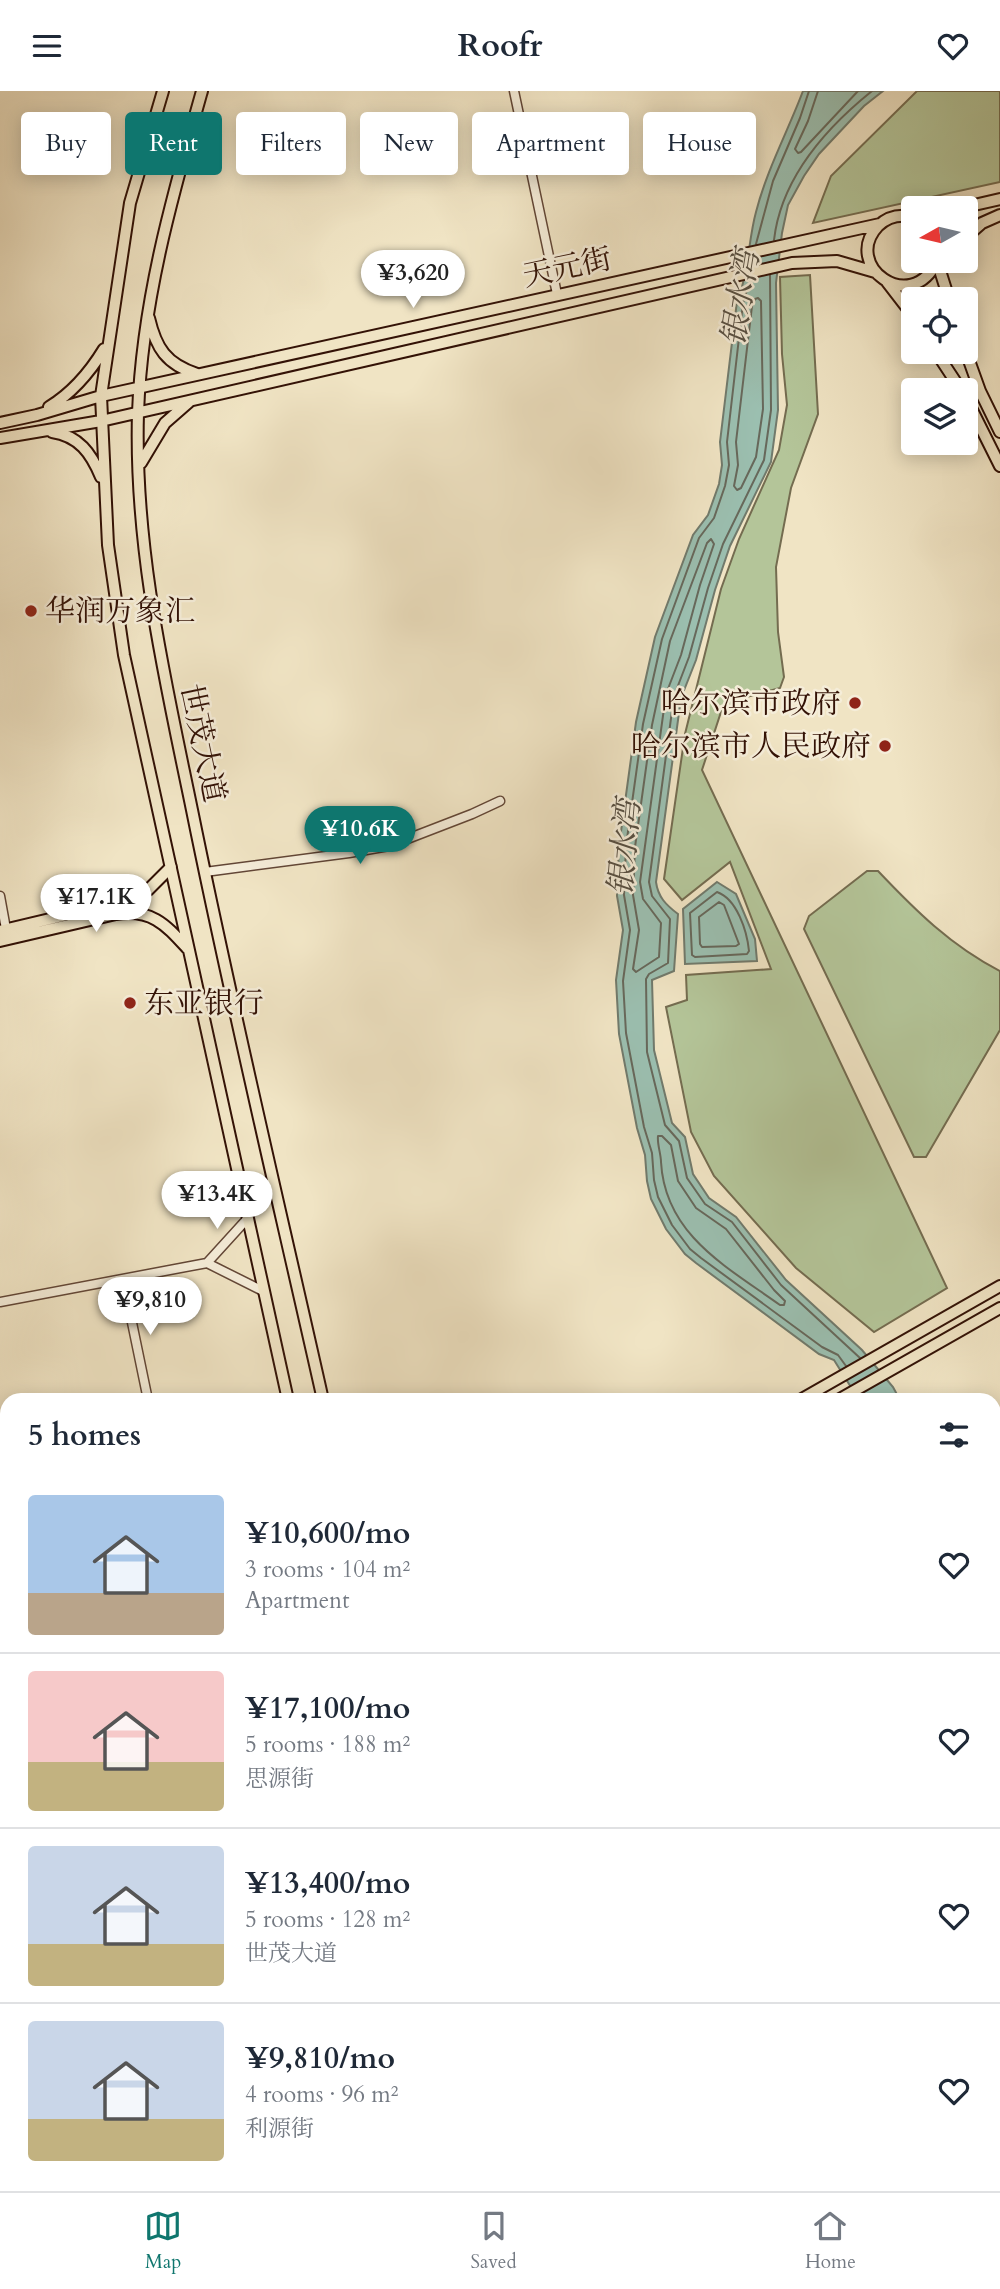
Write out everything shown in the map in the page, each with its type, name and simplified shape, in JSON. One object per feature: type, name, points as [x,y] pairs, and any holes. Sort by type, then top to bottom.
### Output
[{"type":"main road","name":"世茂大道","points":[[163,91],[130,203],[100,395],[108,544],[124,655],[286,1393]]},
{"type":"main road","name":"世茂大道","points":[[202,91],[166,221],[148,312],[138,411],[141,523],[153,622],[205,872],[321,1393]]},
{"type":"main road","points":[[978,204],[1000,199]]},
{"type":"main road","points":[[978,226],[1000,215]]},
{"type":"main road","name":"天元街","points":[[0,423],[37,415],[100,395],[733,258],[901,217]]},
{"type":"main road","points":[[880,224],[873,233],[868,254],[875,272],[901,300]]},
{"type":"main road","name":"天元街","points":[[0,438],[101,421],[792,263],[838,261],[875,272]]},
{"type":"main road","points":[[887,282],[907,286],[917,283],[929,273]]},
{"type":"main road","points":[[148,312],[155,340],[162,353],[173,363],[199,374]]},
{"type":"main road","points":[[37,415],[61,400],[75,387],[107,343]]},
{"type":"main road","points":[[970,364],[1000,432]]},
{"type":"main road","points":[[139,465],[165,423],[194,398]]},
{"type":"main road","points":[[978,422],[1000,466]]},
{"type":"main road","points":[[42,431],[66,434],[83,445],[96,464],[105,491]]},
{"type":"main road","points":[[3,930],[134,899],[148,890],[171,867]]},
{"type":"main road","points":[[0,941],[116,914],[134,913],[160,920],[190,951]]},
{"type":"main road","points":[[812,1393],[1000,1286]]},
{"type":"main road","points":[[850,1393],[1000,1308]]},
{"type":"street","points":[[514,91],[557,294]]},
{"type":"street","points":[[205,872],[388,846],[500,801]]},
{"type":"street","points":[[0,896],[3,930]]},
{"type":"street","points":[[0,1302],[207,1263],[247,1219]]},
{"type":"street","points":[[207,1263],[263,1291]]},
{"type":"street","points":[[123,1279],[147,1393]]},
{"type":"shaded area","points":[[917,91],[1000,91],[1000,182],[936,196],[901,196],[901,204],[813,223],[831,176]]},
{"type":"shaded area","points":[[810,275],[818,414],[791,488],[776,567],[778,632],[784,677],[780,688],[743,698],[721,712],[702,770],[947,1288],[874,1332],[796,1268],[714,1176],[691,1132],[666,1007],[687,1000],[686,975],[771,969],[730,862],[682,900],[664,879],[685,734],[721,589],[739,539],[779,450],[787,405],[782,354],[780,277]]},
{"type":"shaded area","points":[[867,871],[878,871],[950,939],[1000,971],[1000,1030],[926,1157],[914,1157],[804,929],[809,916]]},
{"type":"water","name":"银水湾","points":[[803,91],[883,91],[864,106],[819,154],[788,205],[776,283],[778,410],[771,462],[730,546],[696,660],[681,698],[656,882],[663,900],[678,914],[674,971],[652,980],[654,1050],[672,1123],[685,1137],[693,1174],[709,1198],[736,1217],[786,1280],[862,1350],[896,1393],[855,1393],[834,1360],[819,1354],[685,1254],[666,1229],[651,1199],[645,1155],[637,1128],[619,1034],[616,980],[623,930],[617,896],[619,846],[636,722],[655,637],[693,535],[708,515],[719,484],[722,465],[720,442],[737,301],[744,279],[753,223],[766,181]]},
{"type":"water","points":[[717,882],[736,894],[755,939],[757,961],[685,964],[683,909]]},
{"type":"place","name":"华润万象汇","points":[[31,611]]},
{"type":"place","name":"哈尔滨市政府","points":[[855,703]]},
{"type":"place","name":"哈尔滨市人民政府","points":[[885,746]]},
{"type":"place","name":"东亚银行","points":[[130,1003]]}]
